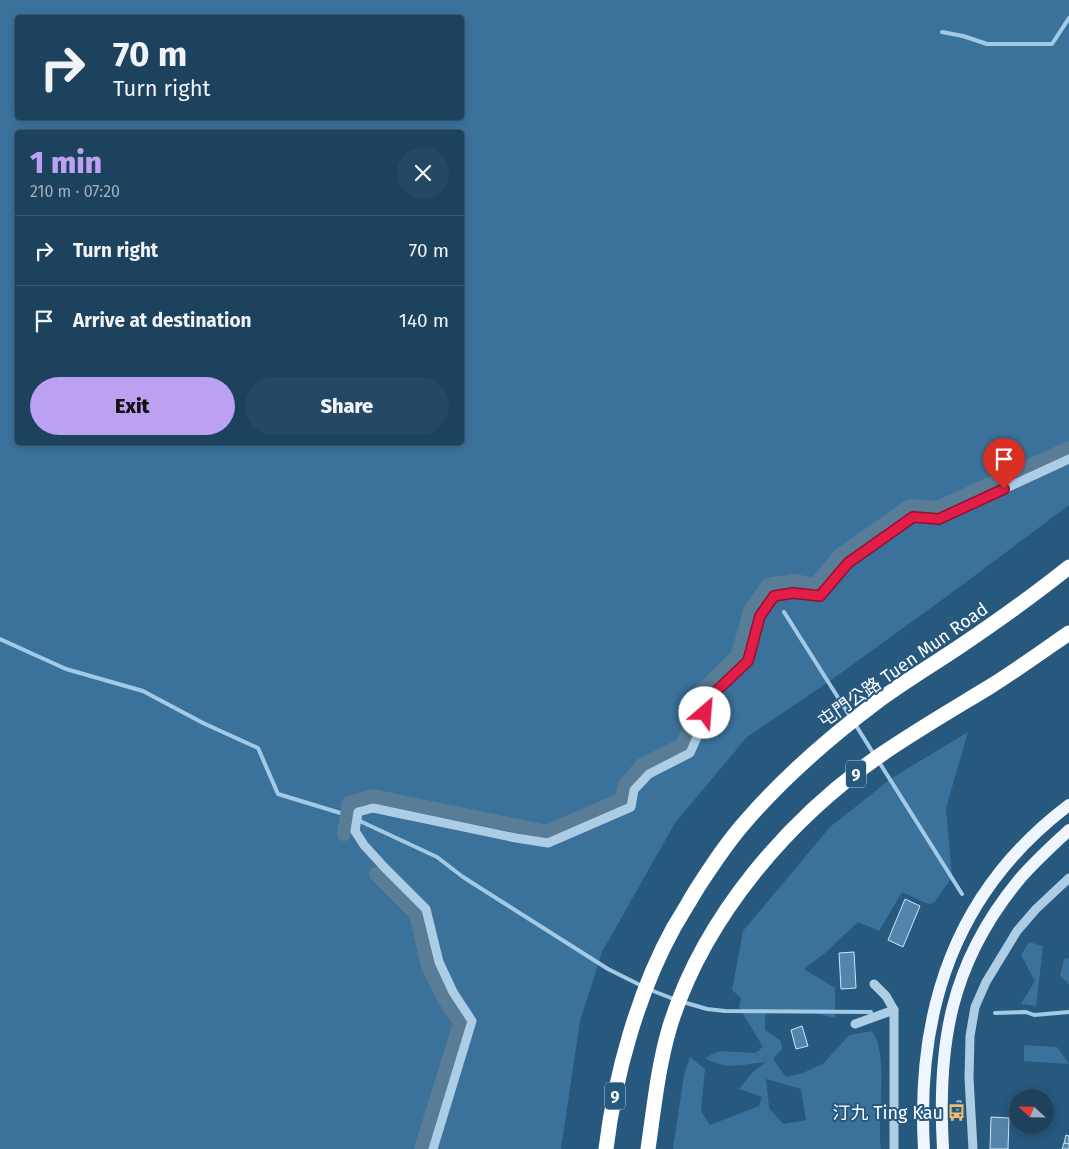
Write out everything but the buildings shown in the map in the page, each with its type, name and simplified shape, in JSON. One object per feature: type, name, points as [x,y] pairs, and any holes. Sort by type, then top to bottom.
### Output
[{"type":"highway","name":"屯門公路 Tuen Mun Road","points":[[606,1149],[618,1077],[655,967],[674,928],[693,896],[713,864],[744,822],[799,765],[836,734],[880,700],[1005,615],[1069,567]]},
{"type":"highway","name":"9","points":[[648,1149],[661,1060],[680,999],[710,936],[752,875],[781,841],[847,780],[882,754],[1024,664],[1069,633]]},
{"type":"main road","points":[[924,1149],[925,1066],[932,1015],[948,963],[960,934],[981,898],[1002,869],[1028,840],[1069,805]]},
{"type":"main road","points":[[943,1149],[943,1064],[949,1017],[963,973],[977,941],[1001,903],[1024,874],[1069,830]]},
{"type":"street","points":[[433,1149],[472,1021],[453,992],[439,962],[426,909],[364,845],[355,831],[358,812],[374,808],[548,843],[631,806],[634,790],[649,774],[690,753],[702,726],[707,700],[748,661],[760,616],[774,596],[793,593],[820,596],[848,563],[913,517],[939,519],[1069,460]]},
{"type":"street","points":[[973,1149],[969,1078],[970,1036],[975,1008],[986,982],[1017,931],[1036,909],[1069,878]]},
{"type":"street","points":[[874,984],[886,996],[894,1010],[892,1122],[894,1149]]},
{"type":"street","points":[[855,1024],[894,1010]]},
{"type":"shaded area","points":[[0,0],[1069,0],[1069,505],[834,678],[747,737],[675,823],[602,952],[580,1021],[561,1149],[0,1149]]},
{"type":"shaded area","points":[[968,732],[946,808],[952,877],[934,903],[928,904],[902,892],[879,931],[858,922],[825,953],[804,969],[835,988],[835,1018],[804,1010],[765,1011],[765,1030],[781,1041],[782,1049],[773,1059],[786,1077],[803,1073],[824,1063],[849,1035],[872,1031],[880,1056],[881,1149],[673,1149],[684,1075],[690,1057],[705,1069],[701,1111],[710,1125],[759,1106],[762,1097],[739,1089],[753,1072],[766,1062],[728,1066],[705,1058],[719,1051],[755,1053],[763,1047],[739,1007],[741,998],[732,990],[743,931],[830,827],[892,778]],"holes":[[[766,1079],[801,1089],[806,1120],[783,1124],[769,1108]]]},
{"type":"shaded area","points":[[1029,942],[1043,946],[1036,1006],[1021,1004],[1035,981],[1021,955]]},
{"type":"shaded area","points":[[1069,958],[1069,984],[1060,976],[1064,959]]},
{"type":"shaded area","points":[[1024,1045],[1057,1047],[1069,1064],[1024,1061]]},
{"type":"waterway","points":[[942,32],[963,36],[987,44],[1052,44],[1069,18]]},
{"type":"waterway","points":[[344,834],[349,803],[373,796],[547,832],[622,799],[625,785],[642,765],[682,745],[692,723],[697,695],[738,655],[750,611],[768,585],[793,581],[815,585],[840,555],[910,506],[937,508],[1069,448]]},
{"type":"waterway","points":[[784,612],[851,718]]},
{"type":"waterway","points":[[0,639],[66,669],[143,691],[203,723],[258,748],[278,794],[347,815],[437,857],[463,877],[608,969],[642,986]]},
{"type":"waterway","points":[[855,724],[875,756]]},
{"type":"waterway","points":[[879,762],[962,894]]},
{"type":"waterway","points":[[376,874],[416,914],[428,966],[443,997],[460,1023],[421,1149]]},
{"type":"waterway","points":[[648,989],[676,1000]]},
{"type":"waterway","points":[[683,1002],[707,1009],[725,1011],[871,1012]]},
{"type":"waterway","points":[[995,1013],[1026,1012],[1034,1015],[1069,1012]]},
{"type":"place","name":"汀九 Ting Kau","points":[[957,1113]]},
{"type":"route","points":[[705,713],[707,700],[748,661],[760,616],[774,596],[793,593],[820,596],[848,563],[913,517],[939,519],[1004,489]]}]
